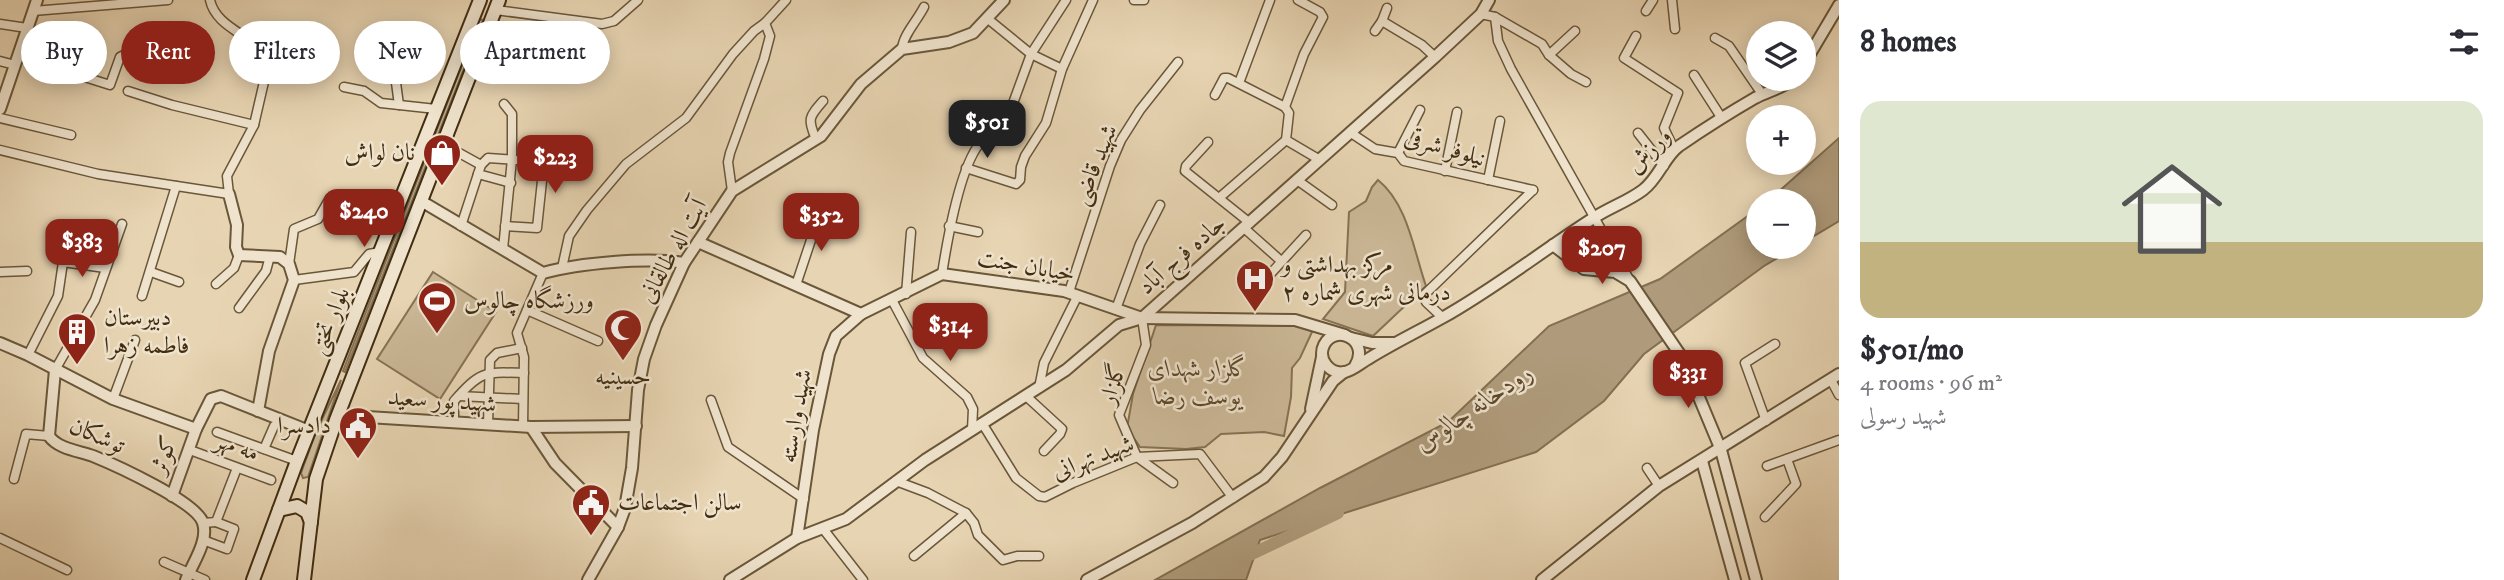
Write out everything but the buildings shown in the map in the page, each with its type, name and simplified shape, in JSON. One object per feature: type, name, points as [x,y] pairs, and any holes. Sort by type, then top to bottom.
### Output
[{"type":"main road","points":[[478,6],[496,9]]},
{"type":"main road","name":"بلوار تختی","points":[[253,580],[309,431],[478,6]]},
{"type":"main road","name":"بلوار تختی","points":[[304,580],[316,479],[336,420],[496,9]]},
{"type":"main road","points":[[295,467],[295,480],[302,484],[316,479]]},
{"type":"main road","points":[[279,510],[297,506],[307,512],[311,523]]},
{"type":"street","points":[[29,21],[37,0]]},
{"type":"street","points":[[33,11],[168,0]]},
{"type":"street","points":[[210,0],[216,16],[263,50],[269,60],[254,125],[227,176],[237,225],[236,247],[239,254],[233,268],[216,284]]},
{"type":"street","points":[[496,9],[602,24],[614,21],[638,0]]},
{"type":"street","points":[[562,268],[569,236],[587,210],[626,164],[686,118],[733,54],[786,0]]},
{"type":"street","points":[[924,7],[914,27],[903,39],[902,49],[949,42],[973,33],[1004,0]]},
{"type":"street","points":[[942,274],[949,226],[967,169],[967,161],[986,136],[1002,132],[1031,54],[1066,0]]},
{"type":"street","points":[[967,169],[1016,184],[1020,180],[1025,156],[1046,123],[1062,69],[1093,0]]},
{"type":"street","points":[[1134,0],[1144,0]]},
{"type":"street","points":[[1239,83],[1269,0]]},
{"type":"street","points":[[1285,107],[1304,54],[1323,17],[1320,12],[1298,0]]},
{"type":"street","name":"جاده فرج آباد","points":[[730,580],[797,538],[824,530],[846,519],[896,481],[1066,370],[1119,325],[1142,318],[1435,57],[1481,14],[1489,0]]},
{"type":"street","points":[[1646,11],[1653,0]]},
{"type":"street","points":[[1672,0],[1675,29]]},
{"type":"street","points":[[1816,44],[1839,5]]},
{"type":"street","points":[[1375,31],[1387,8]]},
{"type":"street","points":[[1481,14],[1495,17],[1542,44],[1549,55],[1571,74],[1586,82]]},
{"type":"street","points":[[1495,17],[1498,41],[1511,69],[1630,282],[1684,359],[1721,450],[1756,580]]},
{"type":"street","points":[[988,19],[1031,54],[1062,69]]},
{"type":"street","points":[[1382,21],[1422,45],[1435,57]]},
{"type":"street","points":[[732,191],[728,162],[767,48],[770,36],[765,23]]},
{"type":"street","points":[[0,24],[21,27]]},
{"type":"street","points":[[1549,55],[1575,31]]},
{"type":"street","points":[[1636,36],[1624,58],[1678,93],[1664,128],[1674,149]]},
{"type":"street","points":[[1715,38],[1729,46],[1762,94]]},
{"type":"street","points":[[0,109],[21,46]]},
{"type":"street","name":"آیت اله طالقانی","points":[[588,580],[618,527],[625,508],[644,359],[656,324],[684,263],[732,191],[821,136],[861,84],[902,49]]},
{"type":"street","points":[[0,61],[16,61],[110,85],[121,56]]},
{"type":"street","name":"شهید قاضی","points":[[1038,388],[1044,363],[1073,294],[1110,166],[1121,140],[1140,110],[1178,62]]},
{"type":"street","points":[[1694,75],[1721,117]]},
{"type":"street","points":[[1216,95],[1224,78],[1228,78],[1285,107],[1289,113],[1286,140],[1219,198]]},
{"type":"street","points":[[396,84],[399,105]]},
{"type":"street","points":[[344,88],[365,91],[381,103],[436,109]]},
{"type":"street","points":[[128,91],[254,125]]},
{"type":"street","name":"ورزش","points":[[1355,366],[1443,318],[1594,217],[1642,191],[1655,179],[1674,149],[1721,117],[1769,91]]},
{"type":"street","points":[[816,139],[810,125],[811,115],[823,101]]},
{"type":"street","points":[[503,249],[512,159],[512,114],[504,104]]},
{"type":"street","points":[[1398,153],[1420,110]]},
{"type":"street","points":[[1446,171],[1457,112]]},
{"type":"street","points":[[0,118],[71,135]]},
{"type":"street","points":[[1488,180],[1500,121]]},
{"type":"street","name":"نیلوفر شرقی","points":[[1351,133],[1374,149],[1398,153],[1404,161],[1533,190],[1424,295],[1426,302],[1443,318]]},
{"type":"street","points":[[1638,133],[1664,166]]},
{"type":"street","points":[[1286,140],[1320,160]]},
{"type":"street","points":[[1208,142],[1185,170],[1219,198],[1281,261]]},
{"type":"street","points":[[443,144],[479,169],[511,183]]},
{"type":"street","points":[[0,150],[98,174],[229,194]]},
{"type":"street","points":[[461,226],[479,169],[488,158],[544,162],[537,228],[505,226]]},
{"type":"street","points":[[1297,180],[1332,205]]},
{"type":"street","points":[[142,296],[176,186]]},
{"type":"street","points":[[258,411],[270,351],[294,279],[289,264],[294,229],[318,219],[330,198]]},
{"type":"street","points":[[421,201],[543,273],[562,268],[664,260],[684,263]]},
{"type":"street","points":[[1116,309],[1140,244],[1160,205]]},
{"type":"street","points":[[796,285],[820,213]]},
{"type":"street","points":[[55,370],[96,300],[122,224]]},
{"type":"street","points":[[949,226],[978,232]]},
{"type":"street","points":[[906,293],[911,232]]},
{"type":"street","points":[[1251,295],[1306,235]]},
{"type":"street","points":[[698,242],[861,314]]},
{"type":"street","points":[[1553,245],[1584,269],[1615,272],[1630,282]]},
{"type":"street","points":[[294,279],[354,272],[369,254],[380,252]]},
{"type":"street","points":[[239,254],[280,257],[289,264]]},
{"type":"street","points":[[239,308],[266,271],[270,256]]},
{"type":"street","points":[[28,355],[58,296],[63,262],[105,268]]},
{"type":"street","points":[[0,272],[27,271]]},
{"type":"street","points":[[151,272],[179,282]]},
{"type":"street","points":[[543,273],[517,333],[524,357],[523,399],[527,427],[555,463],[618,527]]},
{"type":"street","name":"خیابان جنت","points":[[942,274],[1010,282],[1073,294],[1142,318]]},
{"type":"street","name":"شهید وارسته","points":[[797,538],[813,430],[829,354],[836,336],[861,314],[942,274]]},
{"type":"street","points":[[892,300],[923,358],[967,397],[977,427]]},
{"type":"street","points":[[527,310],[598,341]]},
{"type":"street","points":[[1142,318],[1295,320],[1348,337],[1394,343]]},
{"type":"street","name":"گلزار","points":[[1137,457],[1119,415],[1146,345],[1142,318]]},
{"type":"street","points":[[1318,326],[1328,368],[1344,372]]},
{"type":"street","points":[[1087,580],[1192,523],[1264,477],[1282,457],[1333,381],[1359,361],[1359,348],[1348,337],[1333,337],[1323,352],[1309,416]]},
{"type":"street","points":[[113,399],[135,340]]},
{"type":"street","points":[[0,343],[113,399],[196,429]]},
{"type":"street","points":[[1766,421],[1745,363],[1775,344]]},
{"type":"street","points":[[488,425],[490,360],[496,353],[522,348]]},
{"type":"street","name":"توشکان","points":[[55,370],[49,436],[54,443],[94,456],[162,490],[193,509],[203,523]]},
{"type":"street","points":[[454,422],[454,401],[482,374],[524,373]]},
{"type":"street","points":[[1542,580],[1659,486],[1836,381],[1839,395]]},
{"type":"street","name":"کوثر","points":[[162,490],[190,450],[196,429],[211,399],[221,396],[309,431]]},
{"type":"street","points":[[459,396],[523,399]]},
{"type":"street","name":"شهید تهرانی","points":[[1026,396],[1062,429],[1044,451]]},
{"type":"street","points":[[711,400],[727,447],[804,499]]},
{"type":"street","name":"شهید پور سعید","points":[[343,404],[351,416]]},
{"type":"street","name":"شهید پور سعید","points":[[336,420],[351,416],[527,427],[636,426]]},
{"type":"street","points":[[264,449],[274,426]]},
{"type":"street","name":"شهید تهرانی","points":[[977,427],[1016,478],[1039,496],[1045,497],[1137,457],[1200,454],[1233,498]]},
{"type":"street","points":[[217,432],[264,449],[295,467]]},
{"type":"street","points":[[14,479],[26,434],[49,436]]},
{"type":"street","points":[[1768,466],[1839,440]]},
{"type":"street","name":"مه مهر","points":[[190,450],[271,480]]},
{"type":"street","points":[[1137,457],[1173,483]]},
{"type":"street","points":[[1765,517],[1796,484],[1787,459]]},
{"type":"street","points":[[1702,461],[1735,580]]},
{"type":"street","points":[[216,522],[237,468]]},
{"type":"street","points":[[1647,468],[1659,486]]},
{"type":"street","points":[[896,481],[928,493],[966,513],[974,523],[978,535],[1003,559],[1039,555]]},
{"type":"street","points":[[914,555],[966,513]]},
{"type":"street","points":[[188,576],[203,540],[203,523],[216,522],[234,528],[227,549],[203,540]]},
{"type":"street","points":[[824,530],[863,580]]},
{"type":"street","points":[[0,538],[67,570]]},
{"type":"street","points":[[164,562],[188,576],[205,580]]},
{"type":"green space","points":[[460,70],[460,79],[345,372],[343,371]]},
{"type":"green space","points":[[1378,180],[1388,190],[1403,215],[1426,286],[1373,336],[1323,319],[1345,292],[1349,212],[1366,201]]},
{"type":"green space","name":"ورزشگاه چالوس","points":[[433,272],[496,312],[440,399],[377,359]]},
{"type":"green space","name":"گلزار شهدای یوسف رضا","points":[[1156,325],[1308,326],[1312,332],[1300,358],[1292,368],[1291,397],[1284,436],[1264,432],[1221,434],[1205,447],[1140,447],[1127,428],[1133,394]]},
{"type":"green space","points":[[341,380],[308,477],[303,478],[301,473],[316,432]]},
{"type":"water","points":[[1839,138],[1839,221],[1816,235],[1816,189],[1782,189],[1797,175],[1816,175],[1816,158]]},
{"type":"water","points":[[1746,217],[1746,259],[1776,259],[1644,354],[1604,401],[1536,452],[1260,540],[1246,580],[1155,580],[1320,488],[1448,422],[1549,326],[1660,279]]},
{"type":"waterway","name":"رودخانه چالوس","points":[[1241,559],[1338,513]]},
{"type":"place","name":"نان لواش","points":[[442,187]]},
{"type":"place","name":"مرکز بهداشتی و درمانی شهری شماره ۲","points":[[1255,313]]},
{"type":"place","name":"ورزشگاه چالوس","points":[[437,335]]},
{"type":"place","name":"حسینیه","points":[[623,362]]},
{"type":"place","name":"دبیرستان فاطمه زهرا","points":[[77,366]]},
{"type":"place","name":"دادسرا","points":[[358,460]]},
{"type":"place","name":"سالن اجتماعات","points":[[591,537]]}]
